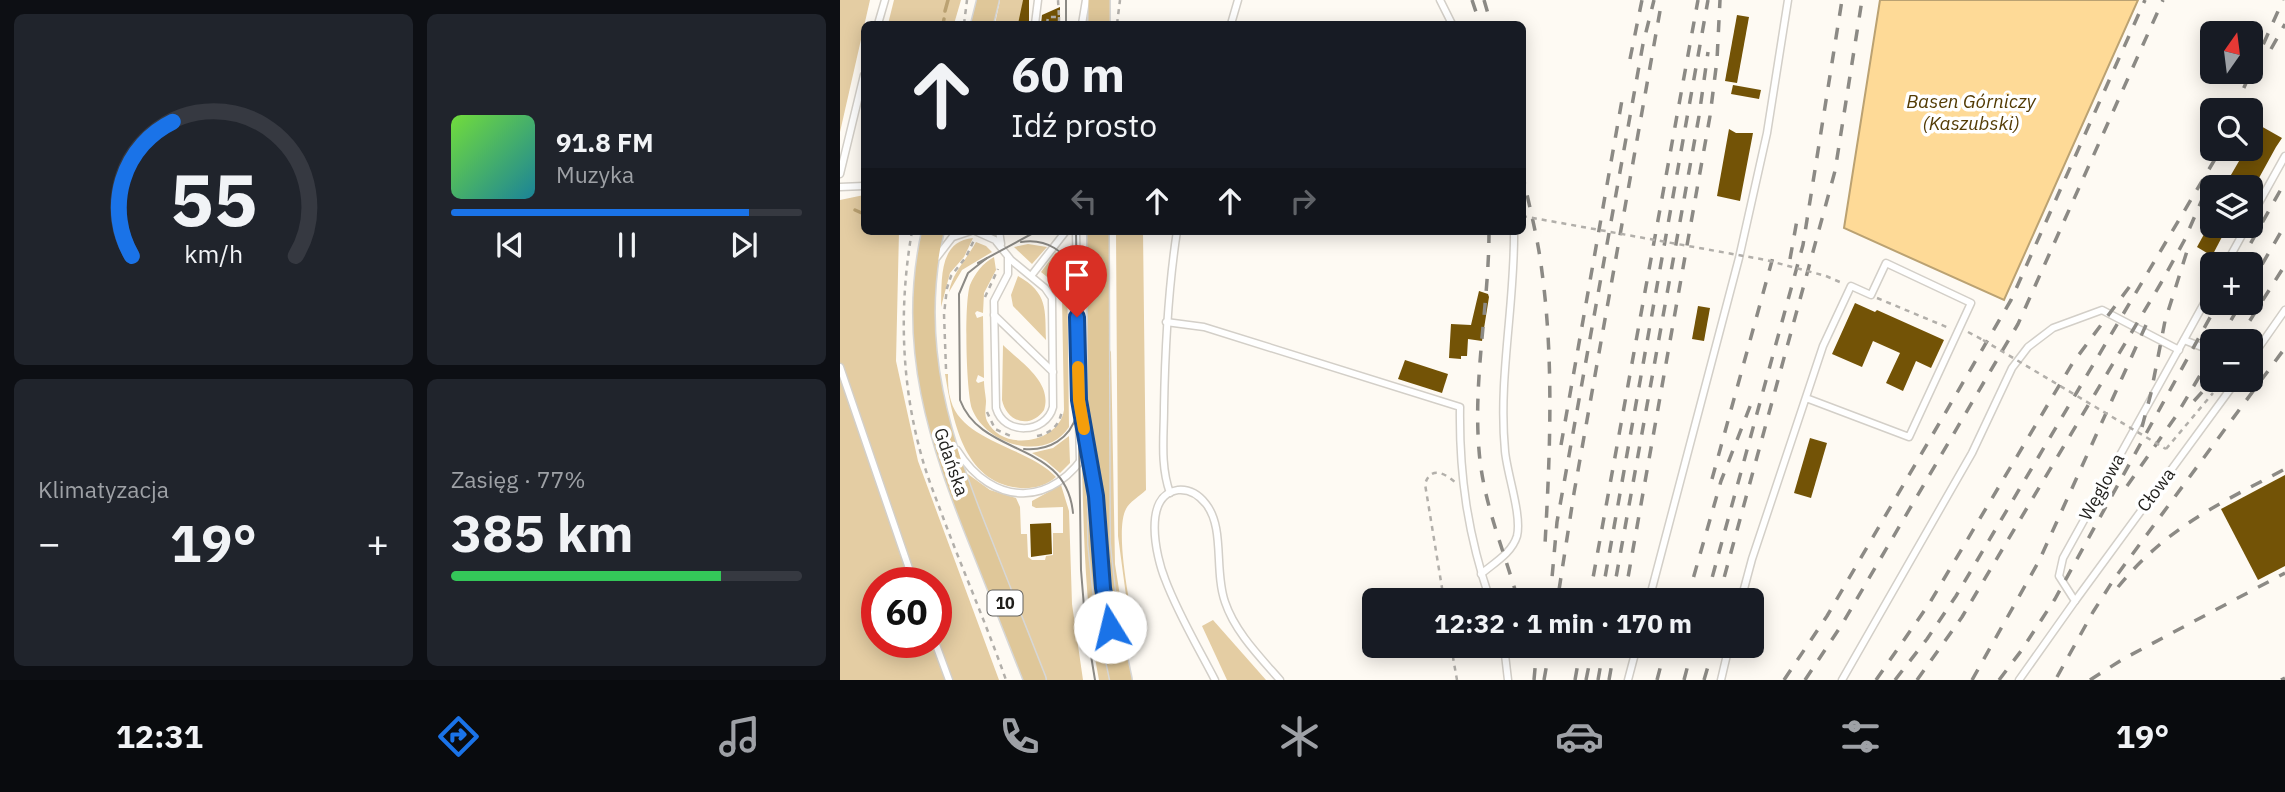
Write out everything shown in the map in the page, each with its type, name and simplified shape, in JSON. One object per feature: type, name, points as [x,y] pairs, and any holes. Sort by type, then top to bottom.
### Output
[{"type":"main road","points":[[983,21],[988,0]]},
{"type":"main road","points":[[1099,0],[1099,21]]},
{"type":"main road","name":"Gdańska","points":[[935,235],[924,281],[923,337],[931,394],[949,460],[1035,680]]},
{"type":"main road","points":[[1098,235],[1088,402],[1105,598],[1121,680]]},
{"type":"main road","points":[[974,526],[1020,680]]},
{"type":"lane","points":[[879,21],[885,0]]},
{"type":"lane","points":[[1035,21],[1038,0]]},
{"type":"lane","points":[[1082,21],[1086,0]]},
{"type":"lane","points":[[1232,21],[1238,0]]},
{"type":"lane","points":[[1440,0],[1450,21]]},
{"type":"lane","points":[[1652,588],[1740,258],[1767,133],[1788,0]]},
{"type":"lane","points":[[840,174],[861,87]]},
{"type":"lane","points":[[2263,196],[2285,156]]},
{"type":"lane","points":[[840,187],[861,186]]},
{"type":"lane","points":[[924,281],[936,235]]},
{"type":"lane","points":[[983,235],[992,237],[1008,257],[1048,290],[1052,298],[1053,407],[1045,422],[1035,427],[1018,428],[1003,421],[997,414],[995,403],[994,315],[996,295],[1008,274],[1008,257]]},
{"type":"lane","points":[[1000,235],[1003,249]]},
{"type":"lane","points":[[1031,276],[1063,235]]},
{"type":"lane","points":[[1076,235],[1088,402],[1088,450],[1098,523]]},
{"type":"lane","points":[[1170,493],[1163,465],[1166,322],[1177,235]]},
{"type":"lane","points":[[1481,574],[1509,551],[1517,536],[1505,451],[1504,400],[1514,235]]},
{"type":"lane","points":[[1744,588],[1752,559],[1823,346],[1851,286],[1871,295],[1886,263],[1971,303],[1909,437],[1806,398]]},
{"type":"lane","points":[[1842,680],[1972,453],[2012,368],[2028,347],[2053,328],[2102,310],[2179,350]]},
{"type":"lane","points":[[2263,341],[2285,310]]},
{"type":"lane","name":"Węglowa","points":[[2075,601],[2059,576],[2063,558],[2200,311]]},
{"type":"lane","points":[[994,315],[1053,372]]},
{"type":"lane","points":[[1166,322],[1204,327],[1460,407],[1462,484],[1469,527],[1486,588]]},
{"type":"lane","points":[[2184,340],[2200,346]]},
{"type":"lane","points":[[840,368],[908,567]]},
{"type":"lane","name":"Cłowa","points":[[2075,601],[2228,392]]},
{"type":"lane","points":[[931,394],[941,421],[960,456],[982,480],[994,487],[1019,494],[1044,490],[1064,478],[1080,462],[1088,450],[1096,427],[1088,402]]},
{"type":"lane","points":[[1080,462],[1088,402]]},
{"type":"lane","points":[[1215,680],[1166,582],[1160,563],[1156,544],[1156,515],[1159,502],[1170,493],[1188,491],[1196,495],[1210,510],[1217,529],[1219,572],[1225,603],[1244,637],[1280,680]]},
{"type":"lane","points":[[2019,680],[2075,601]]},
{"type":"lane","points":[[940,658],[948,680]]},
{"type":"lane","points":[[1505,658],[1508,680]]},
{"type":"lane","points":[[1628,680],[1634,658]]},
{"type":"lane","points":[[1721,680],[1726,658]]},
{"type":"path","points":[[964,21],[967,0]]},
{"type":"path","points":[[1058,0],[1059,21]]},
{"type":"path","points":[[1117,21],[1120,0]]},
{"type":"path","points":[[1047,21],[1048,17],[1059,17]]},
{"type":"path","points":[[1526,216],[1766,260],[1843,283]]},
{"type":"path","points":[[946,370],[944,314],[947,288],[951,276],[966,257],[973,235]]},
{"type":"path","points":[[1871,295],[1983,340],[2166,449],[2213,393]]},
{"type":"path","points":[[1442,588],[1425,484],[1427,478],[1435,473],[1443,473],[1450,476],[1454,483],[1462,484]]},
{"type":"path","points":[[997,655],[1006,680]]},
{"type":"path","points":[[1453,658],[1457,680]]},
{"type":"shaded area","points":[[840,0],[870,0],[865,21],[861,21],[861,40],[840,132]]},
{"type":"shaded area","points":[[894,0],[961,0],[955,21],[889,21]]},
{"type":"shaded area","points":[[1000,0],[1023,0],[1021,21],[996,21]]},
{"type":"shaded area","points":[[861,196],[861,235],[899,235],[896,361],[918,461],[999,680],[840,680],[840,200]]},
{"type":"shaded area","points":[[1116,235],[1143,235],[1146,490],[1126,509],[1122,535],[1125,573],[1137,639],[1132,640],[1118,536]]},
{"type":"shaded area","points":[[973,238],[964,257],[950,273],[941,307],[942,275],[948,254],[953,246]]},
{"type":"shaded area","points":[[976,242],[992,252],[962,270],[949,292],[956,272]]},
{"type":"shaded area","points":[[1028,244],[1047,247],[1032,264],[1014,247]]},
{"type":"shaded area","points":[[1056,252],[1067,263],[1069,427],[1059,438],[1046,444],[1032,447],[1017,445],[990,432],[979,422],[972,409],[967,347],[970,285],[986,262],[994,257],[996,270],[984,293],[983,313],[975,313],[977,318],[983,316],[984,378],[978,375],[976,381],[984,381],[987,421],[995,431],[1005,437],[1030,440],[1042,436],[1060,421],[1064,410],[1062,298],[1057,285],[1041,272]]},
{"type":"shaded area","points":[[1018,276],[1028,282],[1040,296],[1045,311],[1046,340],[1013,306],[1011,295]]},
{"type":"shaded area","points":[[1003,345],[1033,373],[1044,390],[1044,410],[1033,420],[1020,421],[1005,408],[1002,400]]},
{"type":"shaded area","points":[[1108,347],[1111,352],[1115,564],[1127,641],[1123,642],[1111,569],[1109,532]]},
{"type":"shaded area","points":[[945,374],[948,374],[951,401],[958,415],[969,426],[1029,458],[1056,477],[1044,485],[1020,488],[1001,484],[985,475],[973,462],[957,429]]},
{"type":"shaded area","points":[[1069,436],[1070,463],[1060,473],[1032,453],[1053,448]]},
{"type":"shaded area","points":[[1085,463],[1091,575],[1110,680],[1099,680],[1091,627],[1082,467]]},
{"type":"shaded area","points":[[965,472],[990,490],[1016,498],[1020,507],[1021,534],[1027,534],[1028,557],[1032,560],[1045,560],[1046,556],[1053,555],[1053,533],[1063,533],[1063,507],[1036,508],[1032,506],[1032,501],[1061,485],[1069,511],[1072,604],[1083,680],[1047,680]]},
{"type":"shaded area","points":[[1213,620],[1266,680],[1227,680],[1202,626]]},
{"type":"water","name":"Basen Górniczy (Kaszubski)","points":[[1880,0],[2138,0],[2004,300],[1844,228]]},
{"type":"building","points":[[1023,0],[1029,0],[1029,21],[1019,21]]},
{"type":"building","points":[[1060,7],[1060,21],[1041,21],[1042,15]]},
{"type":"building","points":[[1737,15],[1749,17],[1737,83],[1725,81]]},
{"type":"building","points":[[1733,85],[1761,90],[1759,99],[1731,94]]},
{"type":"building","points":[[2263,127],[2282,138],[2261,175],[2231,175],[2239,161],[2263,161]]},
{"type":"building","points":[[1729,129],[1736,133],[1753,133],[1740,201],[1717,196]]},
{"type":"building","points":[[2202,238],[2221,238],[2214,252],[2205,252],[2197,247]]},
{"type":"building","points":[[1479,291],[1489,297],[1482,341],[1468,339],[1467,356],[1461,356],[1461,359],[1449,358],[1451,324],[1471,325]]},
{"type":"building","points":[[1855,303],[1944,340],[1931,368],[1916,361],[1903,391],[1886,383],[1900,353],[1873,341],[1862,367],[1832,354]]},
{"type":"building","points":[[1698,306],[1710,308],[1704,341],[1692,339]]},
{"type":"building","points":[[1405,360],[1448,374],[1442,393],[1398,379]]},
{"type":"building","points":[[1810,438],[1827,443],[1811,498],[1794,493]]},
{"type":"building","points":[[2285,475],[2285,566],[2258,580],[2221,509]]},
{"type":"building","points":[[1051,523],[1052,554],[1031,557],[1030,524]]},
{"type":"waterway","points":[[945,11],[948,0]]},
{"type":"waterway","points":[[855,210],[861,213]]},
{"type":"tram line","points":[[1066,0],[1066,21]]},
{"type":"tram line","points":[[978,263],[1030,235]]},
{"type":"tram line","points":[[1076,235],[1081,570],[1085,619],[1095,680]]},
{"type":"tram line","points":[[1021,242],[1039,242],[1054,248],[1067,259],[1075,275]]},
{"type":"tram line","points":[[987,258],[968,273],[959,294],[960,400],[971,419],[986,432],[1040,460],[1055,473],[1067,490],[1073,513]]},
{"type":"tram line","points":[[1024,449],[1042,448],[1057,442],[1064,437],[1077,414]]},
{"type":"railway","points":[[1472,0],[1479,21]]},
{"type":"railway","points":[[1484,0],[1490,21]]},
{"type":"railway","points":[[1630,59],[1642,0]]},
{"type":"railway","points":[[1551,588],[1557,522],[1643,44],[1654,0]]},
{"type":"railway","points":[[1591,588],[1698,0]]},
{"type":"railway","points":[[1603,588],[1708,0]]},
{"type":"railway","points":[[1626,588],[1710,116],[1717,60],[1720,0]]},
{"type":"railway","points":[[1709,588],[1803,245],[1842,0]]},
{"type":"railway","points":[[1721,588],[1835,171],[1862,0]]},
{"type":"railway","points":[[1784,680],[1827,616],[2011,300],[2145,0]]},
{"type":"railway","points":[[1805,680],[1841,626],[2018,324],[2163,0]]},
{"type":"railway","points":[[2239,98],[2283,0]]},
{"type":"railway","points":[[1559,588],[1660,11]]},
{"type":"railway","points":[[2271,49],[2285,24]]},
{"type":"railway","points":[[1614,588],[1699,116],[1708,52]]},
{"type":"railway","points":[[1561,445],[1622,100]]},
{"type":"railway","points":[[1895,680],[1956,596],[2214,161]]},
{"type":"railway","points":[[2246,252],[2285,182]]},
{"type":"railway","points":[[1526,190],[1540,259],[1550,374],[1545,544]]},
{"type":"railway","points":[[1917,680],[1962,617],[2161,283],[2200,204]]},
{"type":"railway","points":[[1790,259],[1797,220]]},
{"type":"railway","points":[[2263,263],[2285,225]]},
{"type":"railway","points":[[1489,235],[1478,396],[1479,450],[1489,508],[1514,588]]},
{"type":"railway","points":[[2142,427],[2165,321],[2188,248]]},
{"type":"railway","points":[[1712,479],[1773,257]]},
{"type":"railway","points":[[2245,329],[2285,265]]},
{"type":"railway","points":[[1876,680],[1929,604],[2072,364],[2130,286]]},
{"type":"railway","points":[[1999,680],[2055,599],[2211,315]]},
{"type":"railway","points":[[2226,329],[2234,315]]},
{"type":"railway","points":[[1972,680],[2039,561],[2146,325]]},
{"type":"railway","points":[[2057,677],[2114,579],[2285,348]]},
{"type":"railway","points":[[2127,486],[2176,416],[2200,375]]},
{"type":"railway","points":[[2194,401],[2202,392]]},
{"type":"railway","points":[[1690,588],[1721,481],[1751,404]]},
{"type":"railway","points":[[2118,587],[2155,548],[2175,533],[2216,506],[2285,469]]},
{"type":"railway","points":[[2090,680],[2123,659],[2285,573]]},
{"type":"railway","points":[[1534,680],[1536,658]]},
{"type":"railway","points":[[1544,680],[1548,658]]},
{"type":"railway","points":[[1575,680],[1579,658]]},
{"type":"railway","points":[[1586,680],[1591,658]]},
{"type":"railway","points":[[1598,680],[1602,658]]},
{"type":"railway","points":[[1609,680],[1613,658]]},
{"type":"railway","points":[[1657,680],[1663,658]]},
{"type":"railway","points":[[1684,680],[1690,658]]},
{"type":"railway","points":[[1704,680],[1710,658]]},
{"type":"railway","points":[[2281,680],[2285,678]]},
{"type":"slow traffic","points":[[1078,367],[1079,400],[1084,429]]},
{"type":"route","points":[[1077,317],[1079,400],[1096,496],[1103,588],[1110,627]]}]
